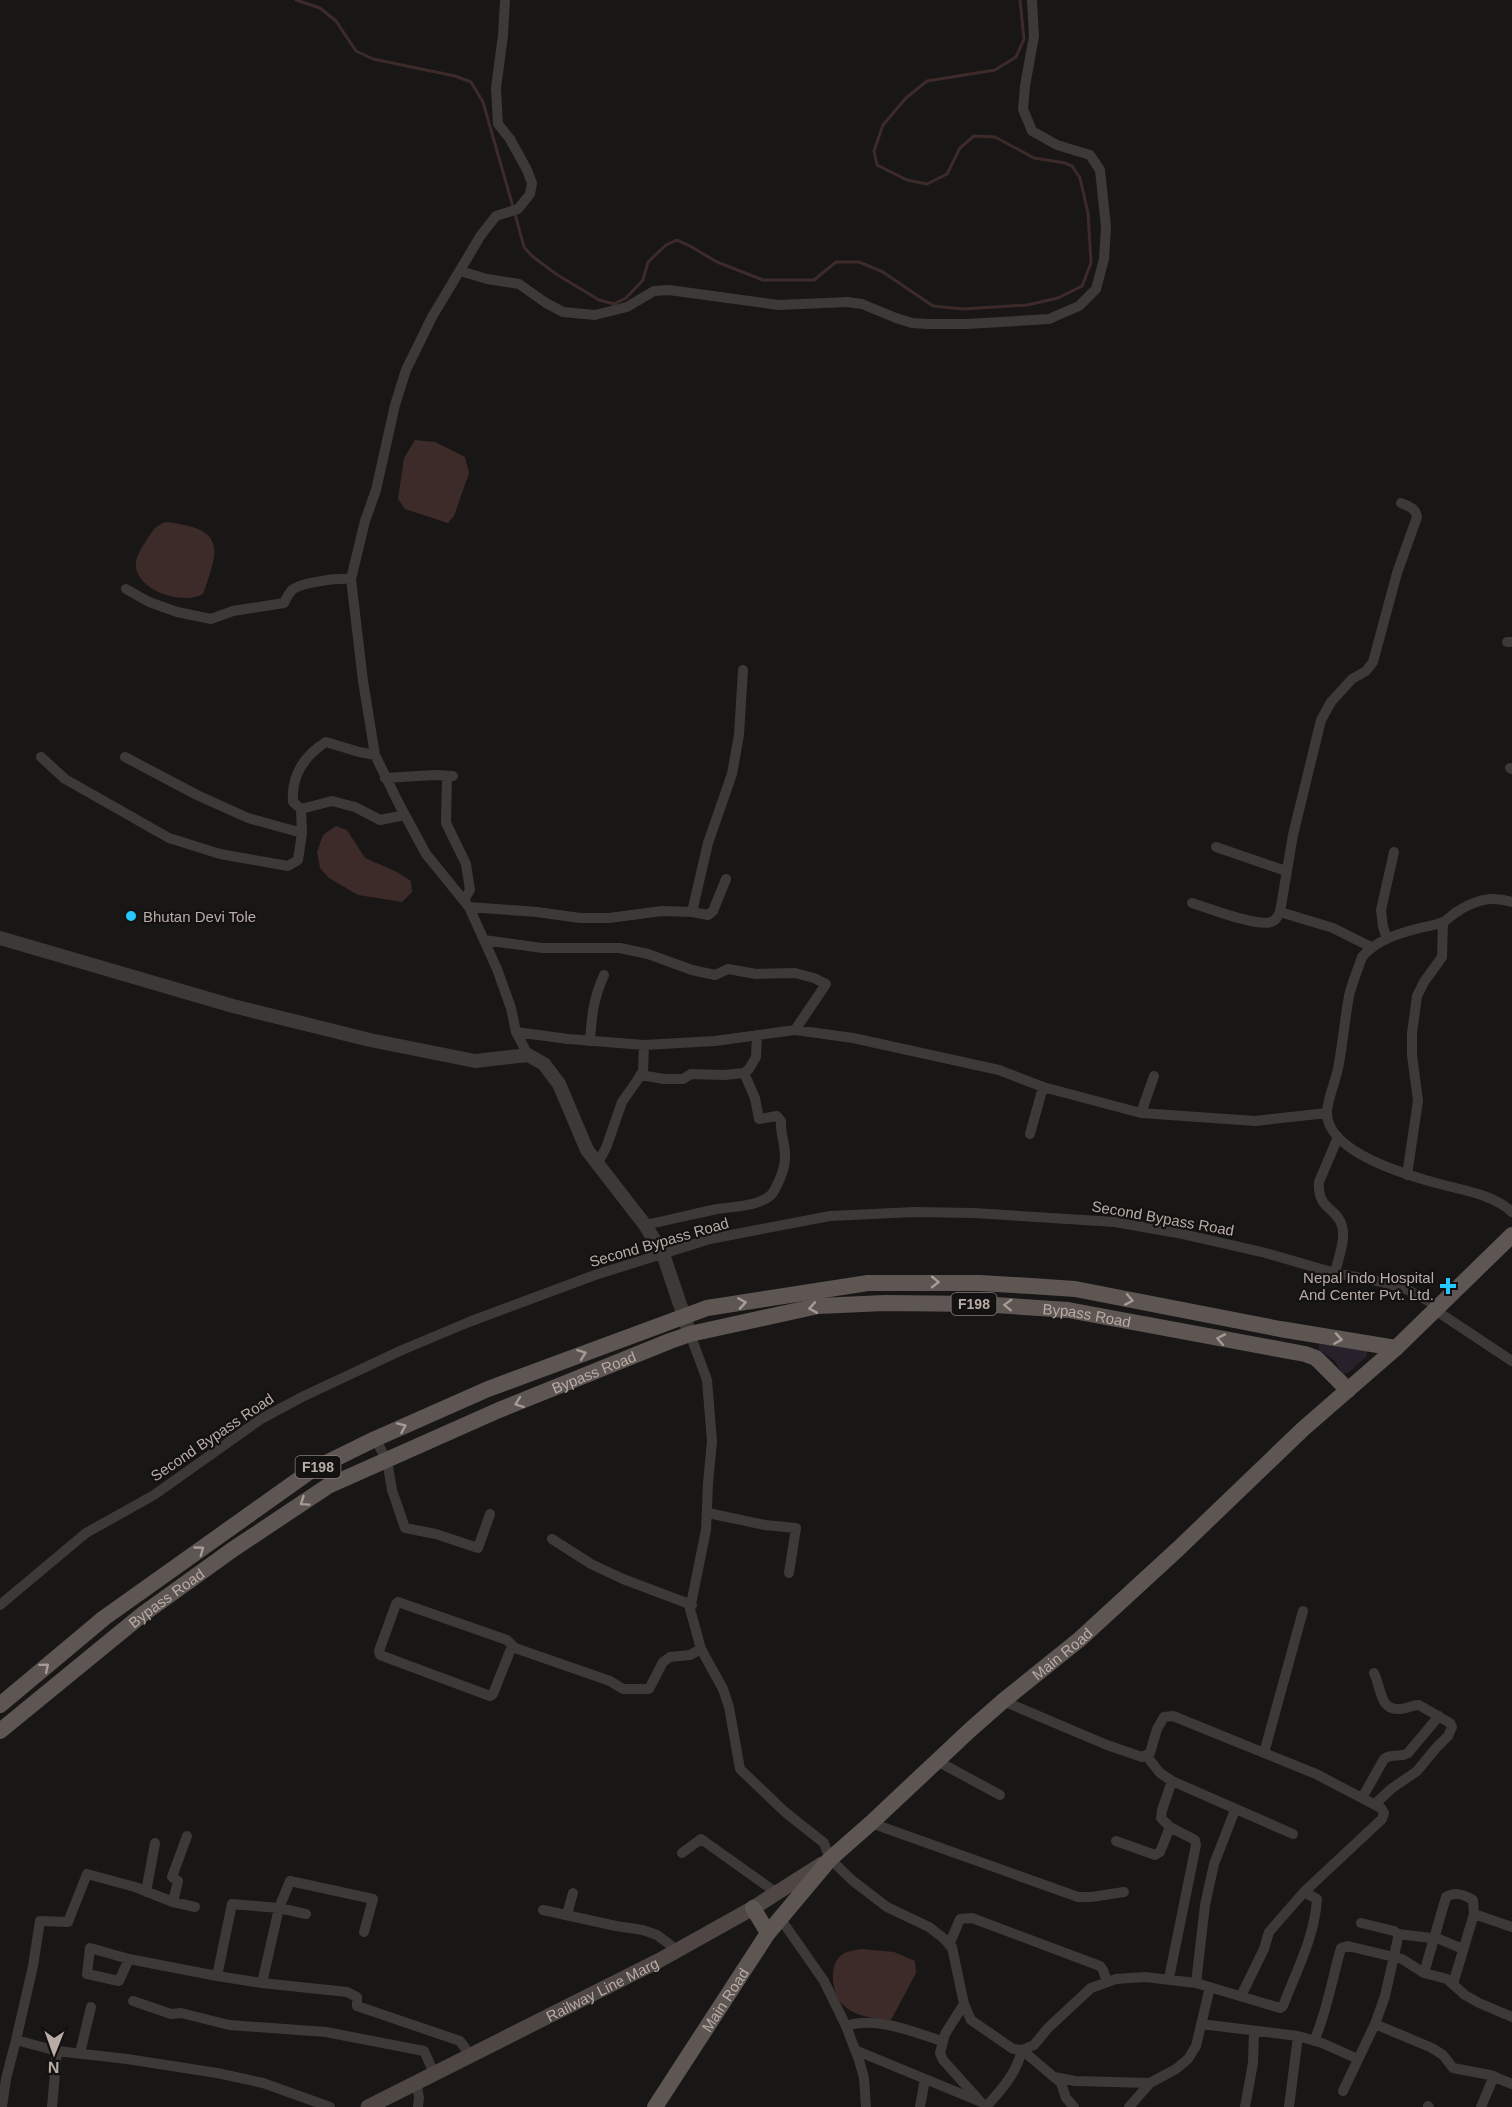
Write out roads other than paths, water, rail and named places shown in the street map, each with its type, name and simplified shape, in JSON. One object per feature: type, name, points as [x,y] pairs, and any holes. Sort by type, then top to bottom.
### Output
[{"type":"main road","name":"Main Road","points":[[655,2107],[768,1933],[830,1859],[1003,1701],[1080,1639],[1215,1516],[1303,1429],[1396,1348],[1512,1235]]},
{"type":"main road","name":"Bypass Road","points":[[0,1705],[104,1618],[312,1470],[375,1439],[506,1382],[707,1308],[868,1283],[980,1283],[1075,1289],[1280,1329]]},
{"type":"main road","points":[[980,1283],[980,1304]]},
{"type":"main road","name":"Bypass Road","points":[[0,1731],[143,1614],[232,1550],[328,1486],[499,1410],[690,1334],[818,1306],[885,1302],[980,1304],[1068,1310],[1278,1349]]},
{"type":"main road","points":[[1278,1349],[1280,1329]]},
{"type":"main road","name":"F198","points":[[1280,1329],[1396,1348]]},
{"type":"main road","name":"F198","points":[[1278,1349],[1316,1358],[1348,1390]]},
{"type":"main road","points":[[104,1618],[119,1634]]},
{"type":"main road","name":"Railway Line Marg","points":[[368,2107],[677,1950],[753,1908],[830,1859]]},
{"type":"main road","points":[[753,1908],[768,1933]]},
{"type":"street","points":[[506,0],[496,88],[498,124],[521,160],[532,183],[530,194],[518,209],[496,216],[481,235],[432,316],[406,370],[394,405],[376,490],[365,520],[351,579],[368,716],[375,754],[385,778],[426,854],[467,903],[500,979],[516,1032],[528,1055],[544,1064],[559,1084],[588,1150],[645,1225],[663,1254],[685,1316],[707,1380],[712,1441],[706,1530],[690,1609],[701,1649],[726,1698],[740,1769],[785,1812],[824,1843],[830,1859],[886,1907],[929,1927],[952,1947],[964,2004],[971,2020],[1013,2049],[1022,2050],[1034,2045],[1064,2012],[1091,1988],[1116,1979],[1169,1978],[1196,1983],[1279,2008],[1283,2006],[1301,1959],[1316,1908],[1317,1899],[1304,1892]]},
{"type":"street","points":[[460,271],[487,279],[519,284],[563,312],[595,315],[627,308],[654,291],[779,305],[847,302],[862,304],[904,321],[927,324],[1049,319],[1079,306],[1096,289],[1104,260],[1106,227],[1100,170],[1090,155],[1057,145],[1032,131],[1023,109],[1034,36],[1032,0]]},
{"type":"street","points":[[1192,903],[1248,920],[1268,923],[1275,921],[1280,912],[1286,871],[1302,799],[1325,710],[1352,679],[1366,671],[1373,662],[1397,573],[1417,517],[1413,508],[1401,503]]},
{"type":"street","points":[[126,589],[149,602],[177,612],[211,619],[233,611],[284,603],[292,590],[303,585],[341,578],[351,579]]},
{"type":"street","points":[[692,912],[708,843],[732,774],[739,735],[743,670]]},
{"type":"street","points":[[41,757],[65,779],[169,838],[220,854],[288,866],[298,860],[302,833],[301,809],[293,802],[292,793],[296,772],[311,751],[326,742],[358,752],[375,754]]},
{"type":"street","points":[[125,757],[197,795],[248,818],[302,833]]},
{"type":"street","points":[[385,778],[450,776],[446,823],[466,864],[470,890],[467,903]]},
{"type":"street","points":[[301,809],[332,801],[355,807],[380,820],[405,816]]},
{"type":"street","points":[[1216,847],[1286,871]]},
{"type":"street","points":[[1387,939],[1381,910],[1394,852]]},
{"type":"street","points":[[467,903],[580,918],[609,918],[662,911],[708,915],[713,911],[726,879]]},
{"type":"street","points":[[1512,902],[1492,898],[1481,900],[1467,906],[1443,922],[1387,939],[1371,947],[1362,957],[1350,994],[1338,1072],[1327,1113],[1338,1137],[1371,1161],[1407,1175],[1484,1197],[1512,1212]]},
{"type":"street","points":[[1280,912],[1333,928],[1371,947]]},
{"type":"street","points":[[1407,1175],[1418,1101],[1412,1055],[1412,1033],[1417,996],[1442,957],[1443,922]]},
{"type":"street","points":[[0,938],[232,1006],[370,1040],[475,1061],[528,1055]]},
{"type":"street","points":[[484,940],[542,948],[620,948],[648,954],[692,970],[715,975],[728,969],[756,974],[795,974],[814,978],[826,984],[795,1030]]},
{"type":"street","points":[[590,1041],[592,1008],[604,975]]},
{"type":"street","points":[[516,1032],[644,1045],[715,1041],[795,1030],[853,1038],[999,1070],[1042,1087],[1141,1113],[1255,1121],[1327,1113]]},
{"type":"street","points":[[640,1075],[683,1079],[691,1074],[744,1073],[756,1057],[757,1035]]},
{"type":"street","points":[[597,1164],[606,1148],[622,1102],[643,1071],[644,1045]]},
{"type":"street","points":[[645,1225],[750,1204],[771,1195],[782,1175],[784,1164],[786,1145],[780,1131],[781,1121],[777,1116],[759,1119],[755,1098],[744,1073]]},
{"type":"street","points":[[1141,1113],[1154,1076]]},
{"type":"street","points":[[1030,1134],[1042,1087]]},
{"type":"street","points":[[1335,1273],[1343,1232],[1342,1223],[1320,1199],[1319,1182],[1338,1137]]},
{"type":"street","name":"Second Bypass Road","points":[[0,1605],[86,1533],[154,1495],[261,1419],[402,1350],[469,1322],[595,1275],[710,1239],[830,1216],[915,1212],[974,1213],[1115,1222],[1183,1234],[1406,1290],[1512,1361]]},
{"type":"street","points":[[375,1439],[387,1460],[392,1490],[405,1528],[436,1534],[478,1548],[490,1514]]},
{"type":"street","points":[[708,1514],[765,1526],[796,1528],[789,1573]]},
{"type":"street","points":[[552,1539],[591,1564],[623,1579],[692,1605]]},
{"type":"street","points":[[515,1648],[510,1651],[494,1694],[490,1696],[380,1655],[379,1651],[398,1602],[507,1640],[515,1648],[610,1681],[623,1689],[649,1689],[663,1662],[670,1657],[690,1655],[701,1649]]},
{"type":"street","points":[[1264,1753],[1303,1611]]},
{"type":"street","points":[[1374,1673],[1380,1695],[1390,1707],[1402,1709],[1419,1705],[1439,1716],[1452,1727],[1448,1736],[1417,1771],[1391,1789],[1375,1804]]},
{"type":"street","points":[[1003,1701],[1107,1745],[1142,1757],[1150,1753],[1157,1729],[1164,1717],[1173,1716],[1316,1774],[1375,1804],[1384,1813],[1382,1819],[1304,1892],[1269,1932],[1264,1949],[1241,1996]]},
{"type":"street","points":[[1362,1798],[1384,1760],[1388,1756],[1404,1756],[1408,1753],[1439,1716]]},
{"type":"street","points":[[1146,1755],[1160,1773],[1172,1781],[1293,1834]]},
{"type":"street","points":[[937,1761],[1000,1795]]},
{"type":"street","points":[[1169,1978],[1196,1845],[1195,1840],[1170,1827],[1161,1818],[1172,1781]]},
{"type":"street","points":[[1196,1983],[1205,1905],[1214,1864],[1235,1810]]},
{"type":"street","points":[[871,1823],[1078,1897],[1124,1892]]},
{"type":"street","points":[[1116,1841],[1155,1855],[1160,1852],[1170,1827]]},
{"type":"street","points":[[173,1902],[178,1881],[172,1877],[187,1836]]},
{"type":"street","points":[[681,1853],[701,1839],[777,1893]]},
{"type":"street","points":[[146,1892],[155,1844]]},
{"type":"street","points":[[2,2107],[6,2079],[33,1966],[40,1921],[68,1922],[87,1874],[195,1907]]},
{"type":"street","points":[[262,1983],[279,1908],[290,1881],[373,1899],[364,1932]]},
{"type":"street","points":[[567,1914],[573,1893]]},
{"type":"street","points":[[1424,1973],[1443,1904],[1451,1894],[1473,1900],[1474,1914],[1453,1984]]},
{"type":"street","points":[[218,1976],[232,1905],[279,1908],[306,1914]]},
{"type":"street","points":[[543,1910],[643,1930],[657,1935],[677,1950]]},
{"type":"street","points":[[1474,1914],[1512,1928]]},
{"type":"street","points":[[780,1918],[824,1981],[846,2026],[864,2078],[866,2107]]},
{"type":"street","points":[[950,1945],[960,1919],[972,1918],[1100,1966],[1107,1982]]},
{"type":"street","points":[[1361,1923],[1398,1934],[1434,1938],[1463,1949]]},
{"type":"street","points":[[1343,2091],[1375,2024],[1394,1958],[1398,1934]]},
{"type":"street","points":[[1314,2041],[1327,2003],[1341,1948],[1348,1946],[1402,1959],[1424,1973],[1447,1979],[1479,2003],[1512,2018]]},
{"type":"street","points":[[129,1959],[262,1983],[347,1992],[357,1997],[357,2006],[460,2041],[470,2055]]},
{"type":"street","points":[[1129,2107],[1150,2082],[1176,2069],[1188,2059],[1196,2046],[1210,1988]]},
{"type":"street","points":[[133,2001],[171,2014],[181,2013],[230,2025],[326,2032],[424,2051],[434,2073]]},
{"type":"street","points":[[964,2004],[945,2034],[940,2049],[943,2060],[984,2105]]},
{"type":"street","points":[[80,2054],[91,2007]]},
{"type":"street","points":[[846,2026],[866,2022],[902,2027],[942,2041]]},
{"type":"street","points":[[1201,2024],[1298,2036],[1358,2059]]},
{"type":"street","points":[[1375,2024],[1432,2048],[1443,2055],[1453,2068],[1494,2076],[1512,2084]]},
{"type":"street","points":[[1245,2107],[1253,2063],[1254,2031]]},
{"type":"street","points":[[1289,2107],[1298,2036]]},
{"type":"street","points":[[16,2040],[57,2051],[147,2061],[217,2073],[262,2083],[330,2107]]},
{"type":"street","points":[[855,2050],[984,2105]]},
{"type":"street","points":[[1022,2050],[1061,2083],[1066,2098],[1074,2107]]},
{"type":"street","points":[[984,2105],[1007,2083],[1018,2065],[1022,2050]]},
{"type":"street","points":[[52,2107],[57,2051]]},
{"type":"street","points":[[1053,2076],[1075,2081],[1150,2082]]},
{"type":"street","points":[[1480,2107],[1494,2076]]},
{"type":"street","points":[[920,2107],[925,2079]]},
{"type":"street","points":[[416,2081],[418,2107]]},
{"type":"waterway","points":[[296,0],[320,8],[336,21],[356,51],[373,59],[455,76],[471,82],[483,102],[513,207]]},
{"type":"waterway","points":[[515,214],[524,247],[532,256],[556,274],[599,300],[614,304],[626,298],[643,280],[648,262],[666,245],[677,240],[717,262],[763,280],[814,280],[836,262],[859,262],[883,272],[933,306],[963,309],[1027,305],[1058,298],[1082,286],[1091,263],[1088,213],[1080,178],[1072,166],[1034,158],[995,137],[974,136],[960,148],[947,174],[927,184],[907,180],[877,165],[874,151],[883,125],[906,98],[927,81],[995,70],[1016,57],[1024,39],[1020,0]]},
{"type":"place","name":"Bhutan Devi Tole","points":[[131,916]]},
{"type":"place","name":"Nepal Indo Hospital And Center Pvt. Ltd.","points":[[1448,1286]]}]
